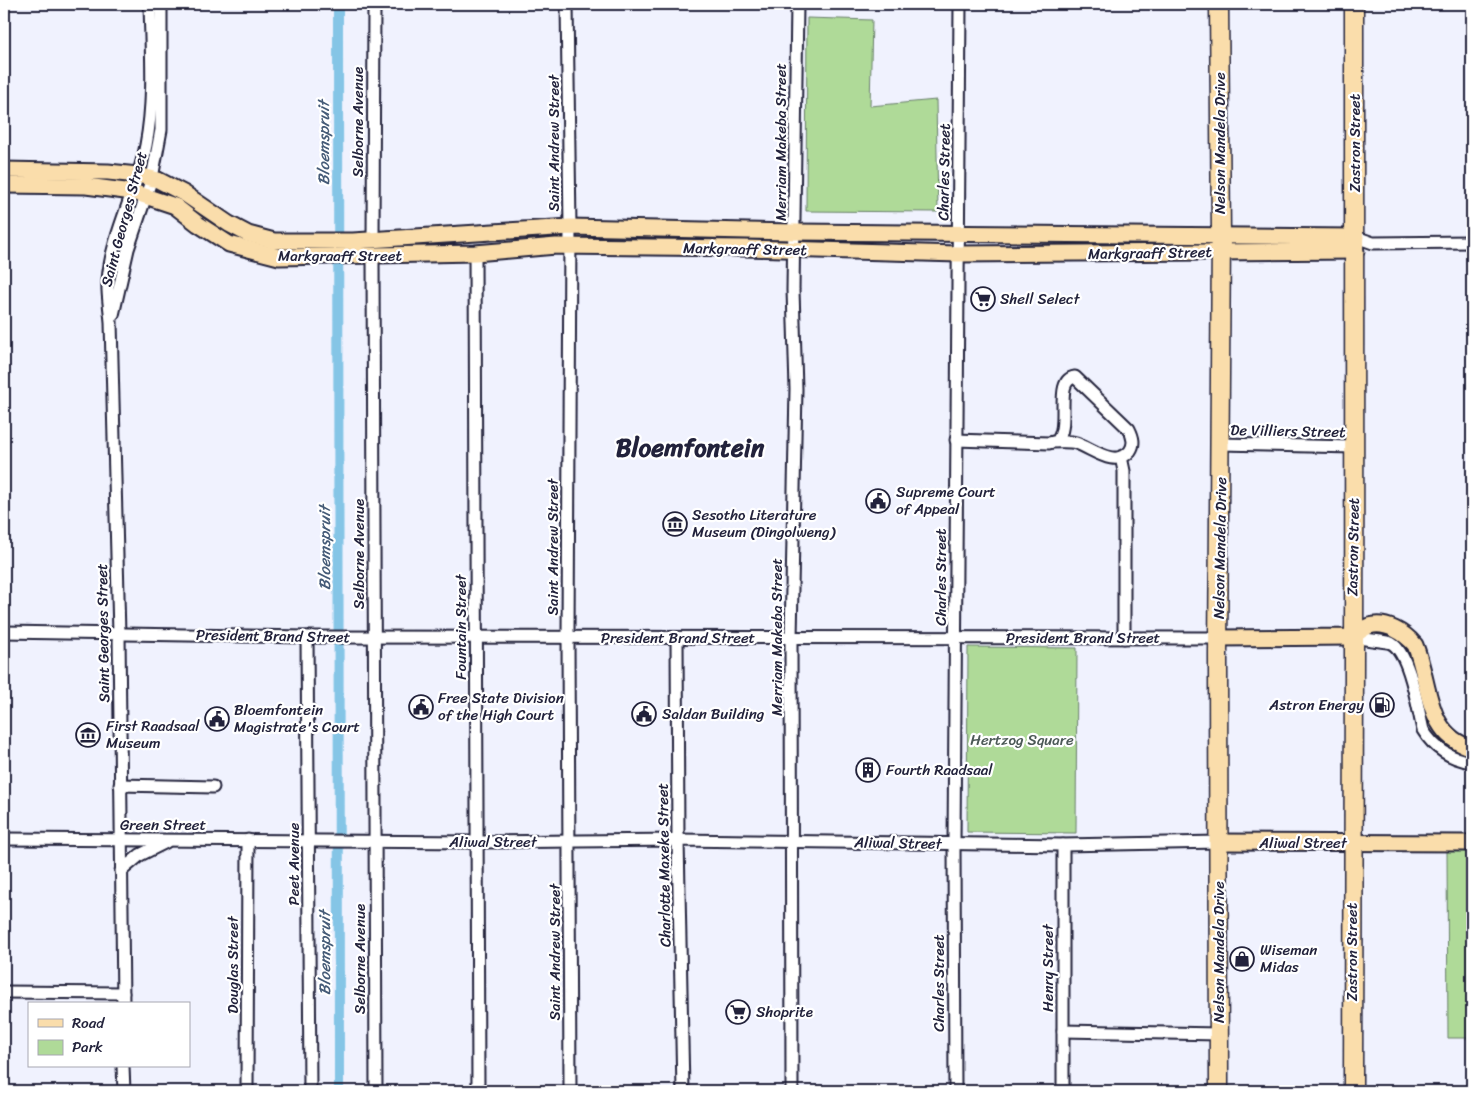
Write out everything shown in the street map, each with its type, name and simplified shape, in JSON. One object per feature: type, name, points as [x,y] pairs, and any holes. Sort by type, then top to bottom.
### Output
[{"type":"highway","name":"Nelson Mandela Drive","points":[[1219,1091],[1220,4]]},
{"type":"highway","name":"Zastron Street","points":[[1353,1091],[1352,637],[1356,244],[1354,4]]},
{"type":"main road","points":[[4,170],[78,170],[145,177]]},
{"type":"main road","name":"Markgraaff Street","points":[[145,177],[185,194],[222,220],[248,234],[274,240],[309,242],[468,235],[570,228],[959,233],[1221,243],[1356,244]]},
{"type":"main road","name":"Markgraaff Street","points":[[4,185],[86,186],[148,196],[175,206],[198,224],[230,244],[279,258],[475,253],[569,246],[958,254],[1221,243]]},
{"type":"main road","points":[[468,235],[475,253]]},
{"type":"main road","points":[[1352,637],[1370,626],[1392,628],[1408,637],[1420,658],[1439,724],[1448,736],[1460,744],[1472,748]]},
{"type":"main road","name":"President Brand Street","points":[[1218,638],[1352,637]]},
{"type":"main road","name":"Aliwal Street","points":[[1219,842],[1472,843]]},
{"type":"street","name":"Saint Georges Street","points":[[112,322],[128,249],[148,196],[145,177],[152,94],[150,4]]},
{"type":"street","name":"Saint Georges Street","points":[[123,998],[119,634],[112,322],[108,291],[111,262],[117,237],[132,192],[145,177],[162,130],[161,4]]},
{"type":"street","name":"Selborne Avenue","points":[[373,240],[374,4]]},
{"type":"street","name":"Saint Andrew Street","points":[[567,4],[570,228],[568,638],[571,841],[570,1091]]},
{"type":"street","name":"Merriam Makeba Street","points":[[792,1091],[791,638],[796,388],[797,4]]},
{"type":"street","name":"Charles Street","points":[[955,1091],[954,844],[960,4]]},
{"type":"street","name":"Markgraaff Street","points":[[1356,244],[1472,242]]},
{"type":"street","name":"Fountain Street","points":[[475,253],[476,638],[479,842],[478,1091]]},
{"type":"street","name":"Selborne Avenue","points":[[373,256],[369,842],[376,1091]]},
{"type":"street","points":[[956,440],[1075,443],[1105,456],[1121,457],[1132,448],[1132,435],[1075,377],[1068,380],[1063,388],[1063,426],[1060,437],[1053,442]]},
{"type":"street","name":"De Villiers Street","points":[[1221,444],[1354,447]]},
{"type":"street","points":[[1121,457],[1124,471],[1124,638]]},
{"type":"street","name":"President Brand Street","points":[[4,632],[476,638],[956,640],[1218,638]]},
{"type":"street","name":"Peet Avenue","points":[[307,637],[310,1091]]},
{"type":"street","points":[[1352,637],[1374,642],[1390,643],[1399,650],[1409,673],[1423,730],[1428,738],[1453,758],[1472,762]]},
{"type":"street","name":"Charlotte Maxeke Street","points":[[678,638],[678,840],[684,1091]]},
{"type":"street","points":[[120,785],[213,787]]},
{"type":"street","name":"Green Street","points":[[4,838],[323,840]]},
{"type":"street","points":[[121,871],[140,856],[172,839]]},
{"type":"street","name":"Douglas Street","points":[[247,1091],[248,840]]},
{"type":"street","name":"Aliwal Street","points":[[323,840],[369,842],[678,840],[1064,845],[1219,842]]},
{"type":"street","name":"Henry Street","points":[[1063,1091],[1064,845]]},
{"type":"street","points":[[4,992],[123,998]]},
{"type":"street","points":[[1064,1032],[1219,1034]]},
{"type":"street","points":[[123,1068],[124,1091]]},
{"type":"green space","points":[[807,18],[872,20],[870,106],[936,100],[938,212],[806,211]]},
{"type":"green space","name":"Hertzog Square","points":[[968,647],[1077,648],[1076,833],[967,832]]},
{"type":"green space","points":[[1447,851],[1472,851],[1472,1038],[1448,1038]]},
{"type":"waterway","name":"Bloemspruit","points":[[338,4],[339,1091]]},
{"type":"place","name":"Shell Select","points":[[983,299]]},
{"type":"place","name":"Supreme Court of Appeal","points":[[878,501]]},
{"type":"place","name":"Sesotho Literature Museum (Dingolweng)","points":[[675,524]]},
{"type":"place","name":"Astron Energy","points":[[1382,705]]},
{"type":"place","name":"Free State Division of the High Court","points":[[421,707]]},
{"type":"place","name":"Saldan Building","points":[[644,714]]},
{"type":"place","name":"Bloemfontein Magistrate's Court","points":[[217,719]]},
{"type":"place","name":"First Raadsaal Museum","points":[[88,735]]},
{"type":"place","name":"Fourth Raadsaal","points":[[868,770]]},
{"type":"place","name":"Wiseman Midas","points":[[1242,959]]},
{"type":"place","name":"Shoprite","points":[[738,1012]]},
{"type":"district","name":"Bloemfontein","points":[[690,447]]}]
